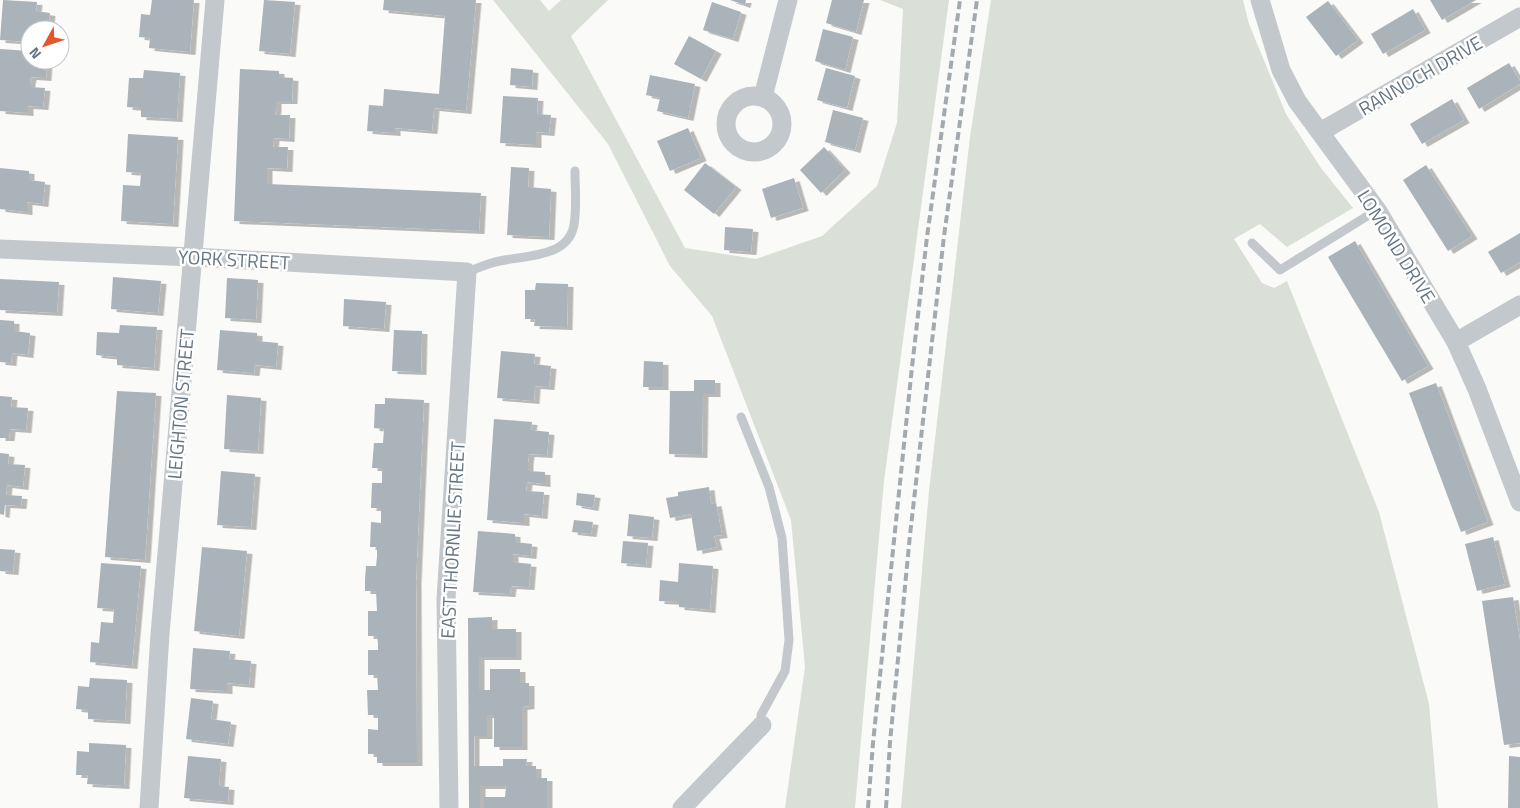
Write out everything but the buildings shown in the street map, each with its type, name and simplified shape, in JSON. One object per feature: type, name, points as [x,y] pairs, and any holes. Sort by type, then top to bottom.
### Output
[{"type":"street","name":"LEIGHTON STREET","points":[[149,808],[160,634],[215,0]]},
{"type":"street","points":[[763,97],[788,0]]},
{"type":"street","name":"LOMOND DRIVE","points":[[1260,0],[1281,70],[1297,101],[1378,210],[1456,342],[1480,397],[1520,502]]},
{"type":"street","name":"RANNOCH DRIVE","points":[[1320,132],[1520,17]]},
{"type":"street","name":"YORK STREET","points":[[0,249],[193,257],[467,272]]},
{"type":"street","name":"EAST THORNLIE STREET","points":[[449,808],[446,600],[467,272]]},
{"type":"street","points":[[1456,342],[1520,305]]},
{"type":"street","points":[[682,808],[762,725]]},
{"type":"lane","points":[[467,272],[499,261],[549,252],[568,240],[574,226],[575,171]]},
{"type":"lane","points":[[1252,243],[1280,270],[1378,210]]},
{"type":"lane","points":[[741,417],[770,487],[783,547],[789,640],[785,671],[761,715],[762,725]]},
{"type":"shaded area","points":[[493,0],[540,0],[549,11],[561,0],[608,0],[571,36],[685,248],[756,259],[822,236],[877,186],[897,123],[903,9],[880,0],[949,0],[884,481],[855,808],[785,808],[805,667],[791,520],[712,316],[670,266],[608,144]]},
{"type":"shaded area","points":[[991,0],[1243,0],[1249,24],[1286,114],[1321,168],[1353,208],[1287,247],[1260,224],[1234,239],[1262,283],[1274,288],[1287,281],[1379,512],[1429,704],[1438,808],[901,808],[929,491],[970,137]]},
{"type":"railway","points":[[868,808],[912,367],[927,237],[960,0]]},
{"type":"railway","points":[[886,808],[890,742],[910,535],[944,236],[977,0]]}]
